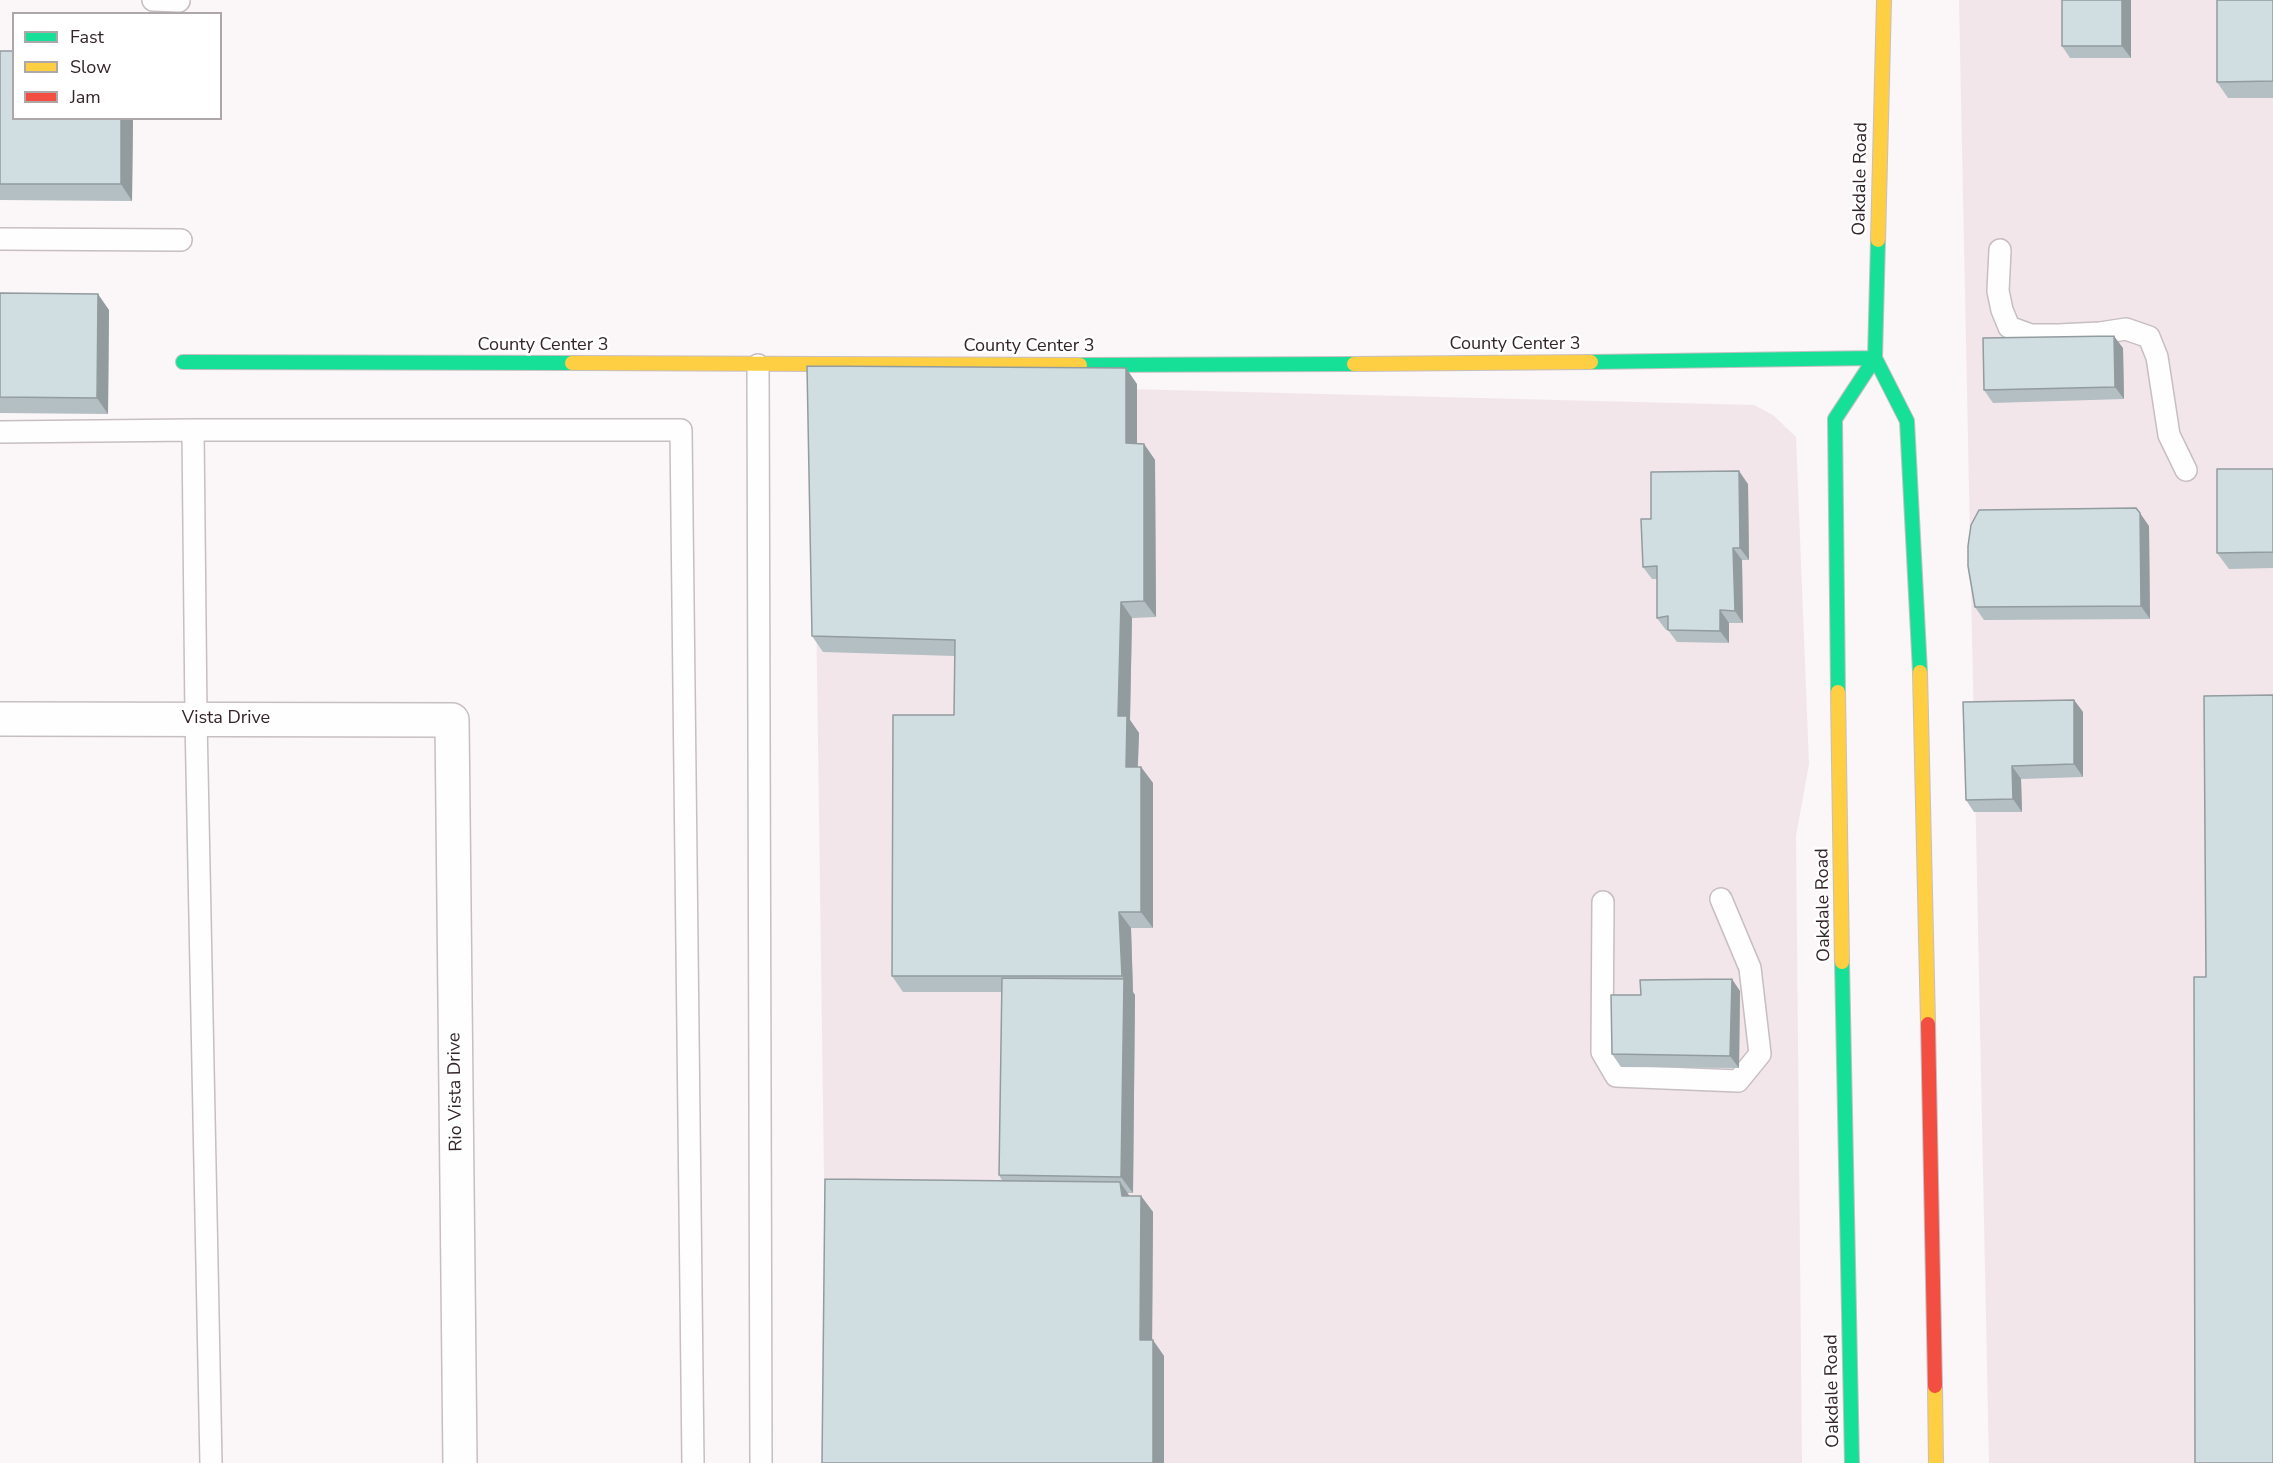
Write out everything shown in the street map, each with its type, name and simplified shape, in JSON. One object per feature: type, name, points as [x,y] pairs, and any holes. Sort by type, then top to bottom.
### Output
[{"type":"main road","name":"Oakdale Road","points":[[1884,0],[1875,358],[1907,421],[1911,476],[1923,740],[1936,1463]]},
{"type":"main road","name":"Oakdale Road","points":[[1852,1463],[1844,1136],[1835,419],[1875,358]]},
{"type":"main road","name":"County Center 3","points":[[183,362],[759,365],[1515,363],[1875,358]]},
{"type":"street","name":"Vista Drive","points":[[0,718],[452,720]]},
{"type":"street","name":"Rio Vista Drive","points":[[452,720],[460,1463]]},
{"type":"lane","points":[[153,0],[178,1]]},
{"type":"lane","points":[[0,239],[182,240]]},
{"type":"lane","points":[[2000,250],[1998,291],[2008,327],[2031,335],[2126,329],[2149,337],[2157,357],[2169,435],[2186,470]]},
{"type":"lane","points":[[759,365],[761,1463]]},
{"type":"lane","points":[[193,430],[196,719],[211,1463]]},
{"type":"lane","points":[[0,432],[681,430],[693,1463]]},
{"type":"lane","points":[[1603,902],[1602,1052],[1616,1076],[1738,1081],[1760,1054],[1750,968],[1721,899]]},
{"type":"shaded area","points":[[1959,0],[2273,0],[2273,1463],[1989,1463]]},
{"type":"shaded area","points":[[813,381],[1754,405],[1773,415],[1796,437],[1809,764],[1796,836],[1802,1463],[828,1463]]},
{"type":"building","points":[[2062,0],[2122,0],[2122,46],[2062,46]]},
{"type":"building","points":[[2217,0],[2273,0],[2273,81],[2217,82]]},
{"type":"building","points":[[0,51],[12,51],[12,120],[121,120],[121,184],[0,184]]},
{"type":"building","points":[[0,293],[98,294],[97,398],[0,397]]},
{"type":"building","points":[[2114,336],[2115,387],[1984,390],[1983,338]]},
{"type":"building","points":[[807,366],[1126,368],[1126,443],[1144,444],[1144,601],[1121,602],[1118,716],[1127,716],[1126,767],[1141,767],[1141,912],[1119,912],[1122,976],[892,976],[893,715],[954,715],[955,640],[812,636]]},
{"type":"building","points":[[2217,469],[2273,469],[2273,552],[2217,553]]},
{"type":"building","points":[[1739,471],[1740,548],[1733,548],[1735,611],[1720,610],[1720,631],[1668,630],[1668,616],[1657,618],[1657,566],[1643,567],[1641,519],[1651,519],[1651,472]]},
{"type":"building","points":[[2136,508],[2140,513],[2141,606],[1975,607],[1968,566],[1968,546],[1971,525],[1979,510]]},
{"type":"building","points":[[2273,695],[2273,1463],[2195,1463],[2194,977],[2206,977],[2204,696]]},
{"type":"building","points":[[2074,700],[2074,764],[2012,766],[2013,799],[1966,800],[1963,702]]},
{"type":"building","points":[[1002,978],[1124,979],[1121,1177],[999,1175]]},
{"type":"building","points":[[1732,979],[1730,1056],[1612,1054],[1611,995],[1641,995],[1640,980]]},
{"type":"building","points":[[825,1179],[1120,1182],[1122,1196],[1141,1196],[1140,1340],[1153,1340],[1153,1463],[822,1463]]},
{"type":"traffic: fast","points":[[1878,240],[1875,358],[1907,421],[1920,672]]},
{"type":"traffic: fast","points":[[1591,362],[1875,358]]},
{"type":"traffic: fast","points":[[1838,692],[1835,419],[1875,358]]},
{"type":"traffic: fast","points":[[183,362],[572,363]]},
{"type":"traffic: fast","points":[[1080,365],[1354,364]]},
{"type":"traffic: fast","points":[[1842,962],[1852,1463]]},
{"type":"traffic: slow","points":[[1878,240],[1884,0]]},
{"type":"traffic: slow","points":[[1354,364],[1591,362]]},
{"type":"traffic: slow","points":[[572,363],[1080,365]]},
{"type":"traffic: slow","points":[[1920,672],[1928,1024]]},
{"type":"traffic: slow","points":[[1838,692],[1842,962]]},
{"type":"traffic: slow","points":[[1935,1386],[1936,1463]]},
{"type":"traffic: jam","points":[[1928,1024],[1935,1386]]}]
